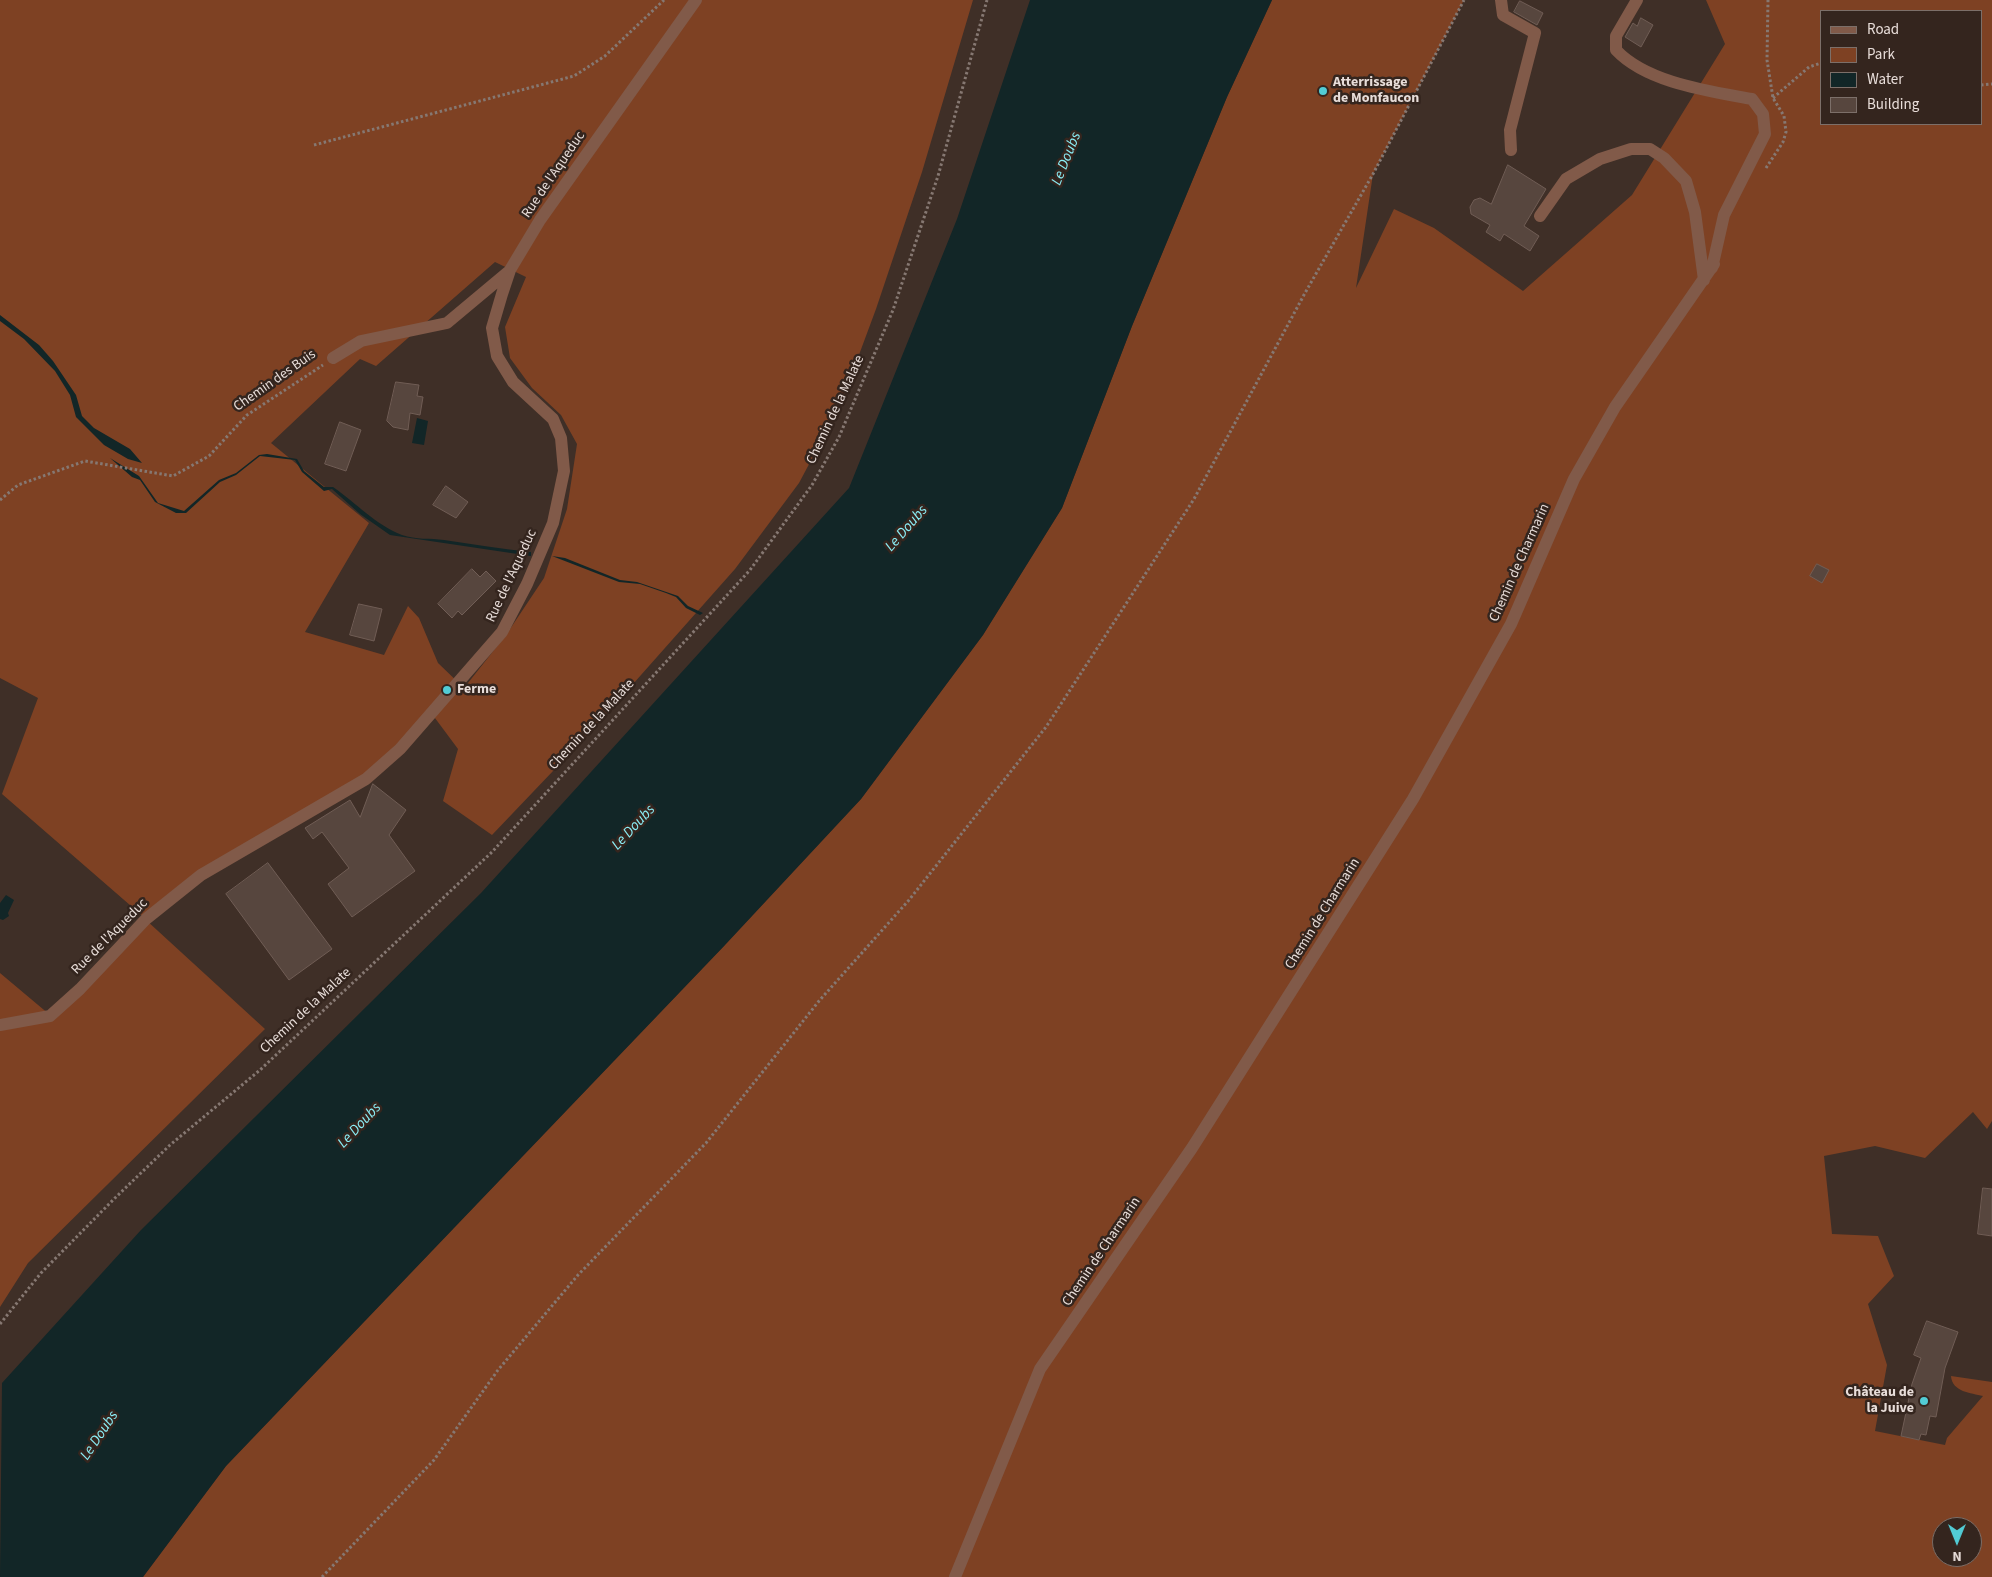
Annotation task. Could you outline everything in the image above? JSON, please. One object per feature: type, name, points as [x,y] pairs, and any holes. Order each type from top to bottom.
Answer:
[{"type":"street","name":"Rue de l'Aqueduc","points":[[0,1025],[50,1016],[80,989],[146,919],[201,875],[366,779],[400,749],[502,632],[527,584],[553,523],[564,470],[561,438],[553,419],[513,382],[497,356],[492,328],[510,270],[540,220],[681,18],[696,0]]},
{"type":"street","points":[[1501,0],[1503,15],[1535,33],[1510,130],[1511,150]]},
{"type":"street","name":"Chemin de Charmarin","points":[[955,1577],[1040,1370],[1192,1148],[1413,799],[1511,624],[1574,479],[1615,407],[1713,266],[1724,215],[1765,134],[1763,114],[1752,99],[1679,84],[1624,60],[1616,50],[1616,36],[1637,0]]},
{"type":"street","points":[[1540,216],[1566,179],[1600,159],[1631,149],[1650,149],[1664,158],[1686,181],[1695,212],[1704,280]]},
{"type":"street","name":"Chemin des Buis","points":[[333,358],[361,341],[447,323],[510,270]]},
{"type":"path","points":[[314,145],[574,76],[605,56],[664,0]]},
{"type":"path","name":"Chemin de la Malate","points":[[0,1324],[41,1273],[122,1191],[170,1145],[260,1070],[492,852],[750,570],[812,485],[839,437],[893,310],[938,176],[987,0]]},
{"type":"path","points":[[322,1577],[434,1460],[498,1370],[578,1275],[706,1143],[819,1001],[909,900],[1046,727],[1194,499],[1305,293],[1373,174],[1464,0]]},
{"type":"path","points":[[1773,98],[1808,67],[1820,63]]},
{"type":"path","name":"Chemin des Buis","points":[[0,500],[18,485],[85,461],[173,476],[209,456],[247,416],[333,358]]},
{"type":"green space","points":[[0,0],[973,0],[922,172],[876,309],[840,406],[799,483],[735,569],[594,728],[492,835],[443,801],[458,749],[432,714],[366,779],[201,875],[146,920],[265,1029],[28,1263],[0,1307],[0,973],[50,1015],[146,919],[2,794],[38,698],[0,678]],"holes":[[[495,262],[526,277],[505,327],[510,358],[532,388],[561,415],[577,444],[567,509],[544,578],[506,635],[464,688],[438,663],[419,618],[408,606],[384,655],[305,632],[369,523],[271,443],[360,359],[376,366]]]},
{"type":"green space","points":[[1272,0],[1464,0],[1373,174],[1356,288],[1394,209],[1434,228],[1523,291],[1632,195],[1725,44],[1706,0],[1992,0],[1992,1121],[1987,1129],[1973,1112],[1925,1158],[1875,1146],[1824,1156],[1832,1234],[1878,1236],[1894,1276],[1868,1304],[1887,1365],[1875,1431],[1945,1445],[1947,1438],[1983,1396],[1958,1389],[1951,1376],[1992,1382],[1992,1577],[143,1577],[226,1466],[724,946],[861,799],[983,635],[1062,508],[1132,326],[1227,97]]},
{"type":"water","name":"Le Doubs","points":[[1030,0],[1272,0],[1227,97],[1132,326],[1062,508],[983,635],[861,799],[724,946],[226,1466],[143,1577],[0,1577],[2,1383],[141,1230],[481,893],[849,488],[957,219]]},
{"type":"water","points":[[0,315],[39,345],[53,361],[76,395],[82,416],[94,428],[130,449],[142,463],[128,459],[104,445],[76,417],[70,395],[55,371],[24,339],[0,321]]},
{"type":"water","points":[[417,418],[428,421],[424,445],[412,443]]},
{"type":"water","points":[[267,454],[297,459],[304,471],[324,487],[333,487],[383,526],[402,535],[413,538],[444,540],[531,552],[531,556],[390,535],[360,514],[332,489],[324,491],[302,472],[295,460],[260,456],[236,475],[220,482],[186,513],[176,513],[155,502],[140,480],[132,477],[110,458],[139,476],[158,503],[184,511],[219,480],[236,473],[259,455]]},
{"type":"water","points":[[552,556],[565,558],[620,580],[637,582],[678,596],[688,606],[703,613],[700,615],[686,608],[676,597],[666,593],[640,584],[619,582]]},
{"type":"water","points":[[6,895],[14,900],[8,913],[9,916],[3,920],[0,919],[0,903]]},
{"type":"building","points":[[1520,1],[1543,13],[1537,25],[1514,12]]},
{"type":"building","points":[[1641,18],[1653,25],[1641,47],[1625,37],[1633,23],[1637,26]]},
{"type":"building","points":[[1508,165],[1546,189],[1524,226],[1539,236],[1530,251],[1504,234],[1500,241],[1486,232],[1490,225],[1471,214],[1470,207],[1474,200],[1480,198],[1491,204]]},
{"type":"building","points":[[396,382],[419,385],[417,396],[423,397],[420,415],[410,413],[408,430],[393,427],[387,421]]},
{"type":"building","points":[[340,422],[361,430],[346,471],[325,464]]},
{"type":"building","points":[[446,486],[468,502],[456,518],[433,505]]},
{"type":"building","points":[[1817,564],[1829,570],[1822,583],[1810,576]]},
{"type":"building","points":[[472,569],[480,577],[486,571],[496,581],[462,615],[458,611],[452,618],[438,604]]},
{"type":"building","points":[[359,604],[382,609],[374,641],[350,635]]},
{"type":"building","points":[[373,784],[406,810],[389,835],[415,871],[352,917],[328,884],[349,868],[322,832],[313,839],[305,828],[350,800],[360,817]]},
{"type":"building","points":[[268,863],[332,949],[289,980],[226,894]]},
{"type":"building","points":[[1983,1188],[1992,1189],[1992,1236],[1978,1234]]},
{"type":"building","points":[[1927,1321],[1958,1332],[1945,1368],[1936,1417],[1930,1416],[1926,1435],[1921,1434],[1919,1440],[1901,1436],[1912,1384],[1921,1358],[1914,1355]]},
{"type":"place","name":"Atterrissage de Monfaucon","points":[[1323,91]]},
{"type":"place","name":"Ferme","points":[[447,690]]},
{"type":"place","name":"Château de la Juive","points":[[1924,1401]]}]
